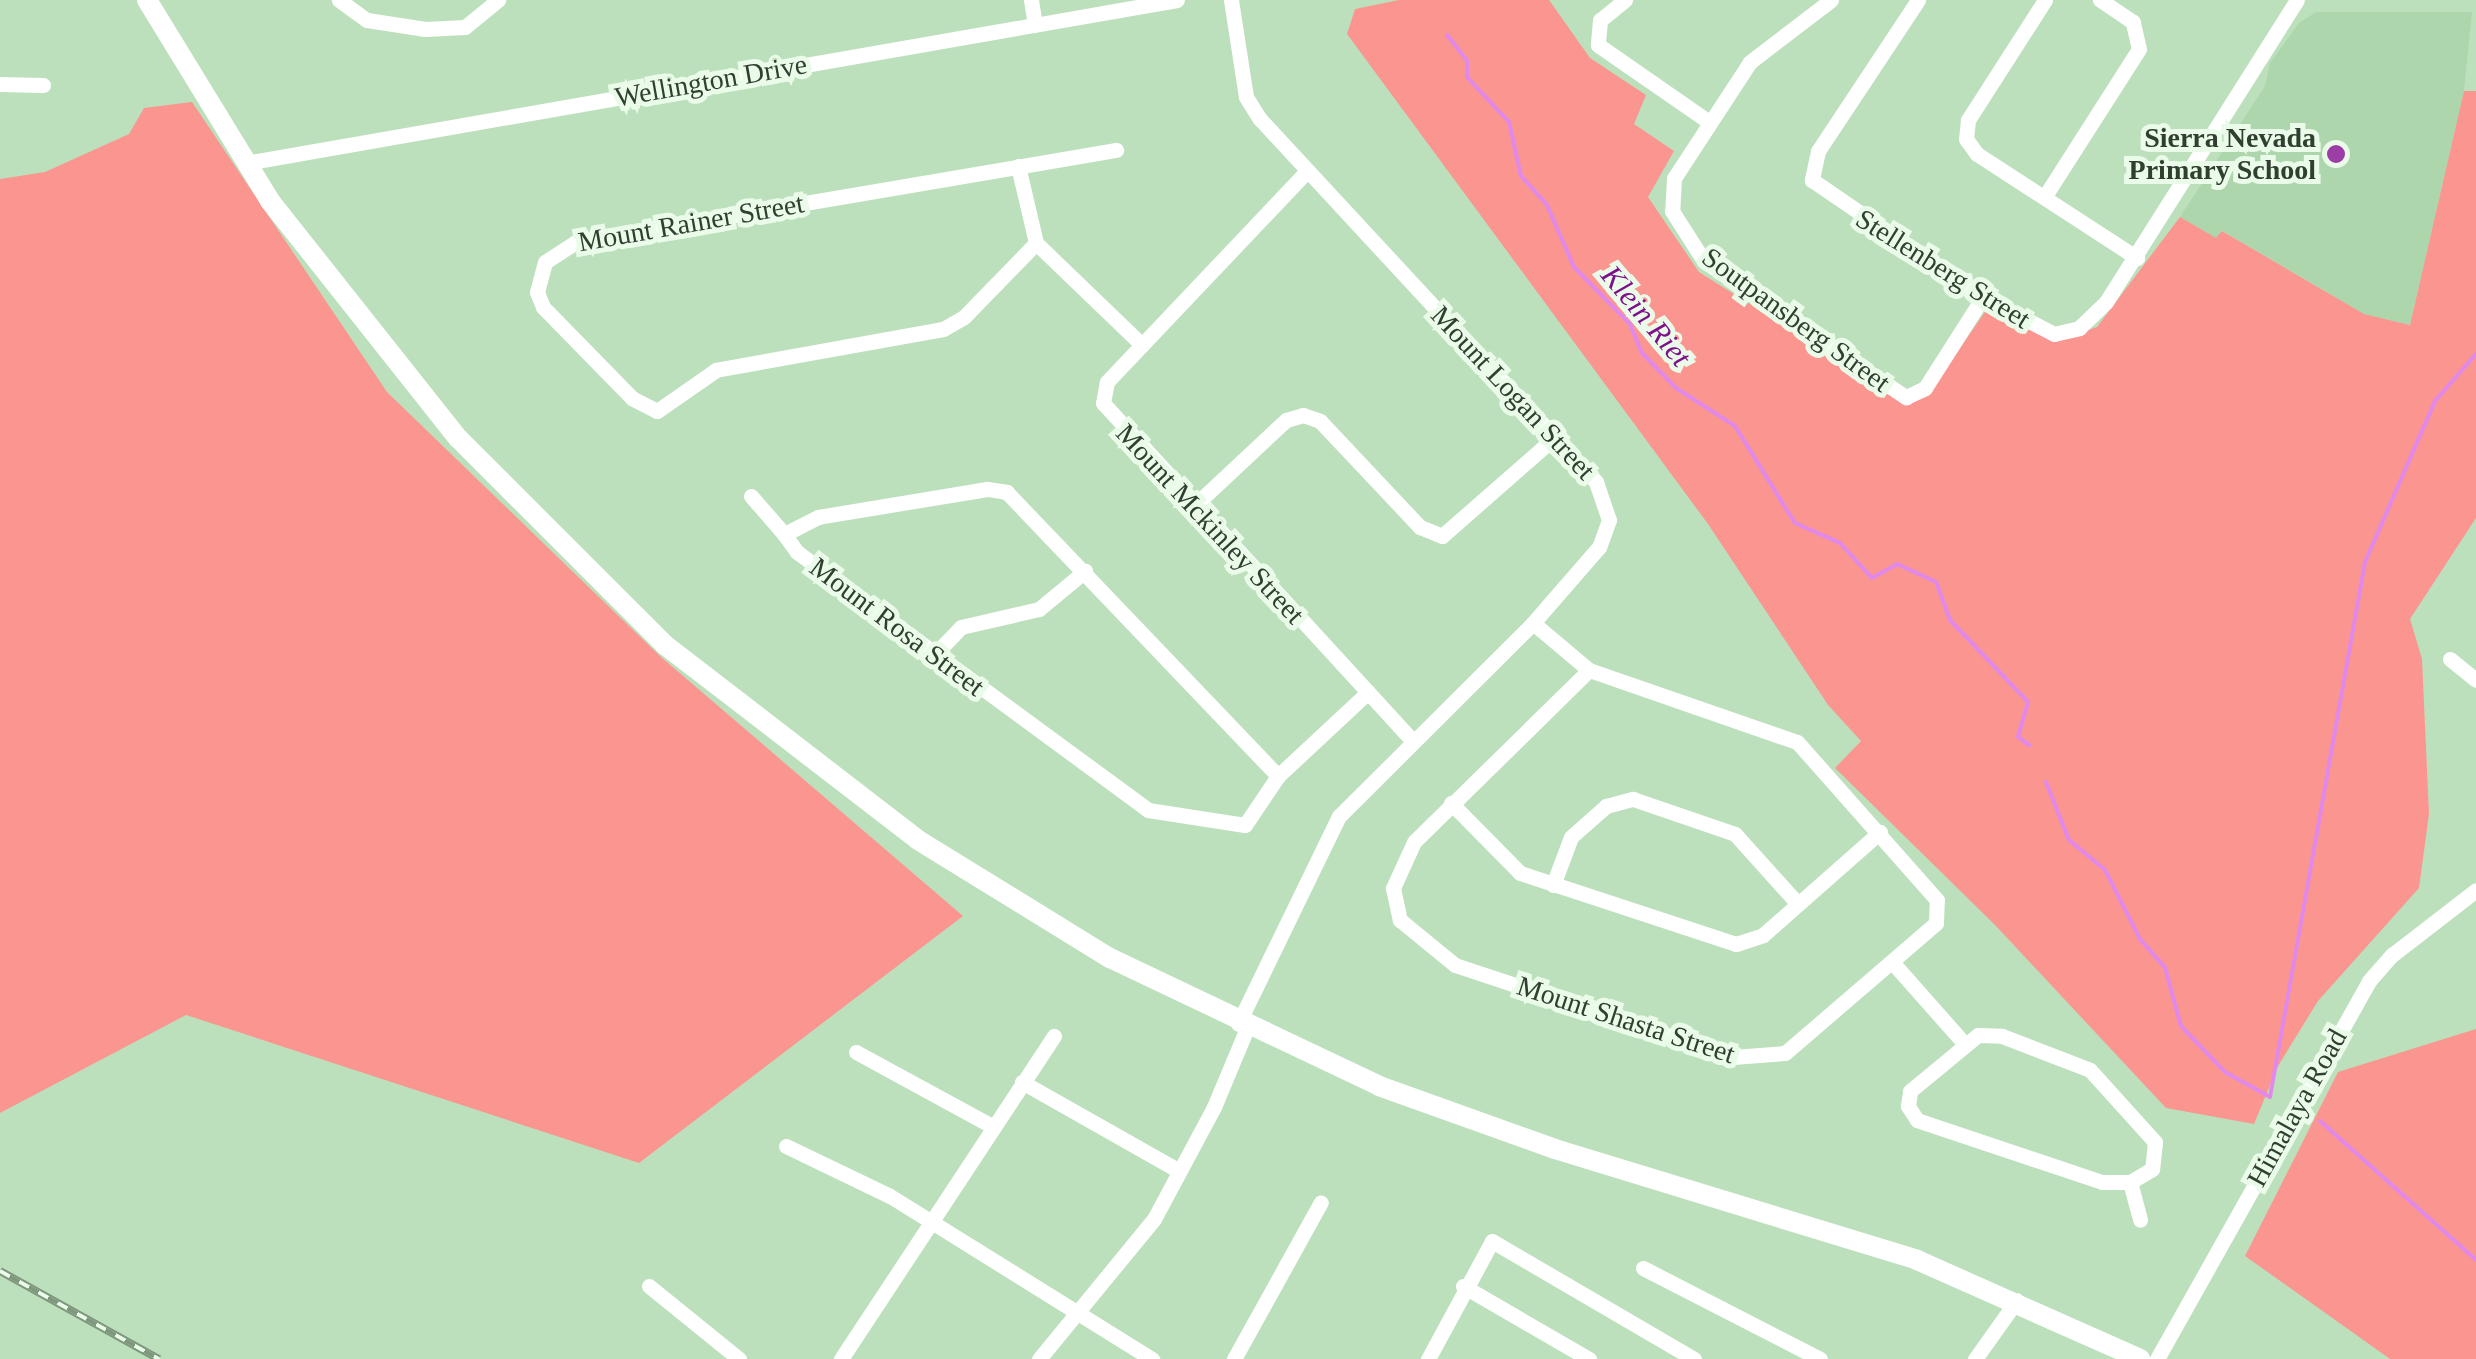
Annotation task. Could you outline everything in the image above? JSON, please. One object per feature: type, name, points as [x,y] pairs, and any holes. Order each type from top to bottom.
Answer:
[{"type":"main road","points":[[147,0],[246,163],[314,264],[432,408],[665,645],[918,840],[1054,926],[1242,1026],[1464,1118],[1917,1260],[2017,1300],[2140,1359]]},
{"type":"street","points":[[339,0],[367,20],[424,29],[465,27],[498,0]]},
{"type":"street","points":[[1031,0],[1035,25]]},
{"type":"street","name":"Wellington Drive","points":[[246,163],[1177,0]]},
{"type":"street","name":"Mount Logan Street","points":[[1039,1359],[1154,1219],[1180,1170],[1339,816],[1533,623],[1599,547],[1609,520],[1596,482],[1307,171],[1246,97],[1231,0]]},
{"type":"street","points":[[1625,0],[1600,20],[1598,45],[1709,122]]},
{"type":"street","name":"Soutpansberg Street","points":[[1831,0],[1756,55],[1709,122],[1668,194],[1696,252],[1906,397],[1922,392],[1983,298]]},
{"type":"street","points":[[2045,0],[1965,134],[1977,154],[2137,258]]},
{"type":"street","points":[[2044,196],[2138,49],[2133,22],[2100,0]]},
{"type":"street","name":"Stellenberg Street","points":[[1912,2],[1818,151],[1812,180],[1983,298],[2043,332],[2068,332],[2090,320],[2137,258],[2297,0]]},
{"type":"street","points":[[0,84],[43,85]]},
{"type":"street","name":"Mount Rainer Street","points":[[1036,243],[950,326],[716,370],[661,411],[632,398],[538,299],[545,262],[566,245],[1116,150]]},
{"type":"street","points":[[1018,166],[1036,243],[1142,346]]},
{"type":"street","name":"Mount Mckinley Street","points":[[1307,171],[1107,382],[1103,403],[1412,740]]},
{"type":"street","points":[[1194,506],[1286,420],[1303,415],[1320,421],[1420,527],[1442,536],[1556,437]]},
{"type":"street","name":"Mount Rosa Street","points":[[1278,776],[1015,498],[998,489],[804,520],[784,534],[796,552],[1148,810],[1240,827],[1254,816],[1278,776],[1368,692]]},
{"type":"street","points":[[751,496],[784,534]]},
{"type":"street","points":[[934,655],[967,624],[1039,608],[1084,571]]},
{"type":"street","name":"Mount Shasta Street","points":[[1533,623],[1589,670],[1796,742],[1880,832],[1940,909],[1936,923],[1800,1045],[1748,1059],[1455,965],[1400,920],[1392,898],[1414,842],[1589,670]]},
{"type":"street","points":[[2450,659],[2476,680]]},
{"type":"street","points":[[1553,885],[1571,837],[1606,806],[1633,800],[1735,834],[1798,904]]},
{"type":"street","points":[[1451,803],[1520,873],[1736,944],[1763,936],[1880,832]]},
{"type":"street","name":"Himalaya Road","points":[[2157,1359],[2369,982],[2392,954],[2476,890]]},
{"type":"street","points":[[1893,963],[1963,1042]]},
{"type":"street","points":[[841,1359],[928,1219],[1054,1036]]},
{"type":"street","points":[[2002,1036],[2097,1075],[2158,1146],[2152,1168],[2130,1182],[2102,1182],[1913,1116],[1910,1091],[1963,1042],[2002,1036]]},
{"type":"street","points":[[856,1052],[992,1126]]},
{"type":"street","points":[[1022,1082],[1180,1170]]},
{"type":"street","points":[[786,1146],[928,1219],[1152,1359]]},
{"type":"street","points":[[2130,1182],[2140,1220]]},
{"type":"street","points":[[1234,1359],[1321,1202]]},
{"type":"street","points":[[1428,1359],[1484,1248],[1502,1243],[1694,1359]]},
{"type":"street","points":[[1643,1268],[1820,1359]]},
{"type":"street","points":[[649,1286],[738,1359]]},
{"type":"street","points":[[1463,1286],[1589,1359]]},
{"type":"street","points":[[1976,1359],[2017,1300]]},
{"type":"shaded area","points":[[1399,0],[1549,0],[1590,58],[1646,95],[1634,124],[1674,151],[1648,197],[1699,272],[1904,401],[1926,397],[1987,309],[2055,341],[2097,327],[2180,217],[2216,238],[2222,231],[2364,314],[2410,325],[2464,91],[2476,91],[2476,518],[2410,619],[2422,659],[2429,814],[2419,888],[2318,1001],[2278,1066],[2254,1124],[2166,1108],[1995,925],[1835,768],[1861,741],[1828,705],[1708,524],[1347,34],[1355,9]]},
{"type":"shaded area","name":"Sierra Nevada Primary School","points":[[2316,12],[2472,12],[2464,91],[2410,325],[2364,314],[2223,231],[2217,239],[2180,217],[2265,86],[2270,63],[2299,23]]},
{"type":"shaded area","points":[[192,102],[387,392],[661,657],[963,916],[639,1163],[186,1015],[0,1113],[0,179],[45,172],[129,134],[144,108]]},
{"type":"shaded area","points":[[2476,1029],[2476,1359],[2390,1359],[2245,1256],[2338,1072]]},
{"type":"waterway","name":"Klein Riet","points":[[1447,35],[1467,61],[1467,77],[1509,122],[1521,176],[1547,205],[1574,267],[1630,324],[1642,353],[1676,388],[1735,426],[1795,523],[1840,543],[1872,578],[1897,564],[1936,582],[1950,620],[2028,702],[2018,737],[2029,745]]},
{"type":"waterway","points":[[2046,782],[2069,840],[2105,870],[2140,939],[2165,968],[2181,1026],[2225,1072],[2270,1097],[2365,562],[2435,401],[2476,354]]},
{"type":"waterway","name":"Klein Riet","points":[[2320,1121],[2476,1260]]},
{"type":"railway","points":[[0,1271],[159,1359]]},
{"type":"place","name":"Sierra Nevada Primary School","points":[[2336,154]]}]
